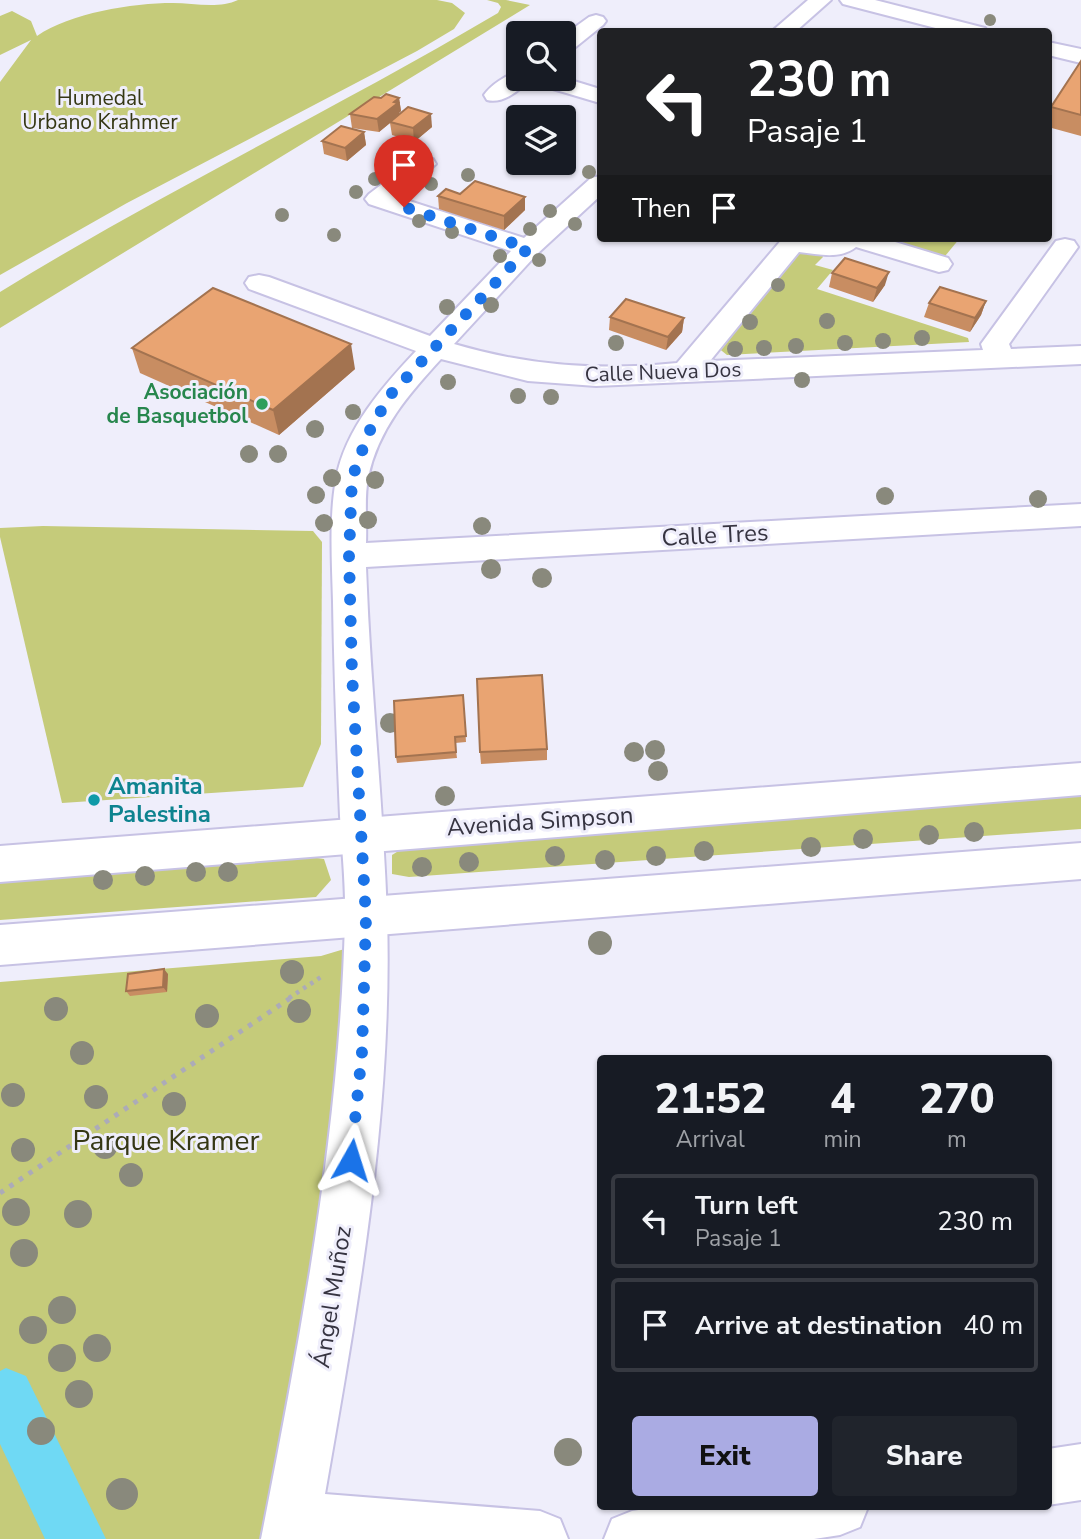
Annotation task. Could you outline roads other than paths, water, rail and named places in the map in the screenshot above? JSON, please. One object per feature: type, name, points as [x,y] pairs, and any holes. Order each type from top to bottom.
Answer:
[{"type":"street","points":[[786,28],[821,0]]},
{"type":"street","points":[[850,0],[962,28]]},
{"type":"street","points":[[576,37],[596,21]]},
{"type":"street","points":[[1052,49],[1081,56]]},
{"type":"street","points":[[576,74],[597,81]]},
{"type":"street","points":[[495,96],[506,88]]},
{"type":"street","points":[[576,89],[597,95]]},
{"type":"street","points":[[424,164],[378,199],[528,248]]},
{"type":"street","name":"Ángel Muñoz","points":[[291,1529],[326,1341],[348,1187],[362,1052],[366,918],[349,556],[352,478],[369,432],[390,395],[528,248],[597,186]]},
{"type":"street","points":[[686,371],[792,244],[838,248],[846,242]]},
{"type":"street","points":[[865,242],[939,264]]},
{"type":"street","points":[[1001,359],[995,344],[1065,247]]},
{"type":"street","name":"Calle Nueva Dos","points":[[259,284],[435,348],[508,368],[545,373],[641,376],[686,371],[1081,355]]},
{"type":"street","name":"Calle Tres","points":[[349,556],[1081,515]]},
{"type":"street","name":"Avenida Simpson","points":[[0,864],[1081,779]]},
{"type":"street","points":[[0,945],[1081,861]]},
{"type":"street","points":[[632,1539],[774,1528],[831,1510]]},
{"type":"street","points":[[291,1529],[540,1539]]},
{"type":"waterway","points":[[6,1396],[76,1539]]},
{"type":"place","name":"Asociación de Basquetbol","points":[[262,404]]},
{"type":"place","name":"Amanita Palestina","points":[[94,800]]},
{"type":"park label","name":"Humedal Urbano Krahmer","points":[[100,110]]},
{"type":"park label","name":"Parque Kramer","points":[[166,1141]]}]
